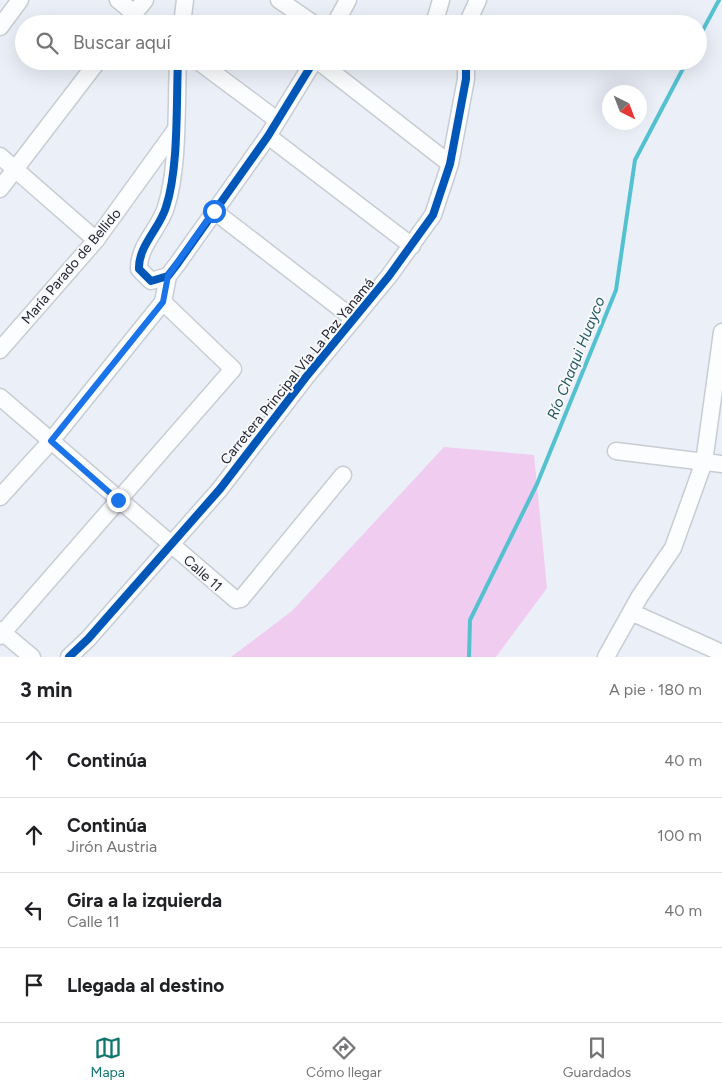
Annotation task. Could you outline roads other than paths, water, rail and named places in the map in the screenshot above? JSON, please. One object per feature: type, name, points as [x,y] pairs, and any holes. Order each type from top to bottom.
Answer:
[{"type":"street","points":[[0,27],[20,0]]},
{"type":"street","points":[[118,0],[128,15]]},
{"type":"street","points":[[132,15],[145,0]]},
{"type":"street","points":[[183,15],[185,0]]},
{"type":"street","points":[[279,0],[301,15]]},
{"type":"street","points":[[340,15],[348,0]]},
{"type":"street","points":[[437,15],[441,0]]},
{"type":"street","points":[[471,15],[478,0]]},
{"type":"street","points":[[0,189],[91,70]]},
{"type":"street","points":[[168,276],[151,282],[139,269],[139,260],[166,206],[174,158],[177,70]]},
{"type":"street","points":[[210,70],[277,120]]},
{"type":"street","points":[[0,497],[51,441],[163,302],[168,276],[268,136],[308,70]]},
{"type":"street","points":[[330,70],[450,164]]},
{"type":"street","name":"Carretera Principal Vía La Paz Yanamá","points":[[70,657],[206,506],[412,246],[433,215],[450,164],[466,79],[466,70]]},
{"type":"street","name":"María Parado de Bellido","points":[[0,350],[96,240],[174,132]]},
{"type":"street","points":[[268,136],[412,246]]},
{"type":"street","points":[[0,156],[96,240]]},
{"type":"street","points":[[214,211],[354,319]]},
{"type":"street","points":[[32,657],[1,633],[233,370],[163,302]]},
{"type":"street","points":[[609,655],[631,612],[673,548],[704,462],[722,332]]},
{"type":"street","name":"Calle 11","points":[[0,397],[231,598],[236,600],[241,599],[343,475]]},
{"type":"street","points":[[616,451],[722,464]]},
{"type":"street","points":[[631,612],[722,652]]},
{"type":"waterway","name":"Río Chaqui Huayco","points":[[707,22],[719,0]]},
{"type":"waterway","name":"Río Chaqui Huayco","points":[[469,657],[470,620],[537,484],[616,290],[635,160],[682,70]]}]
